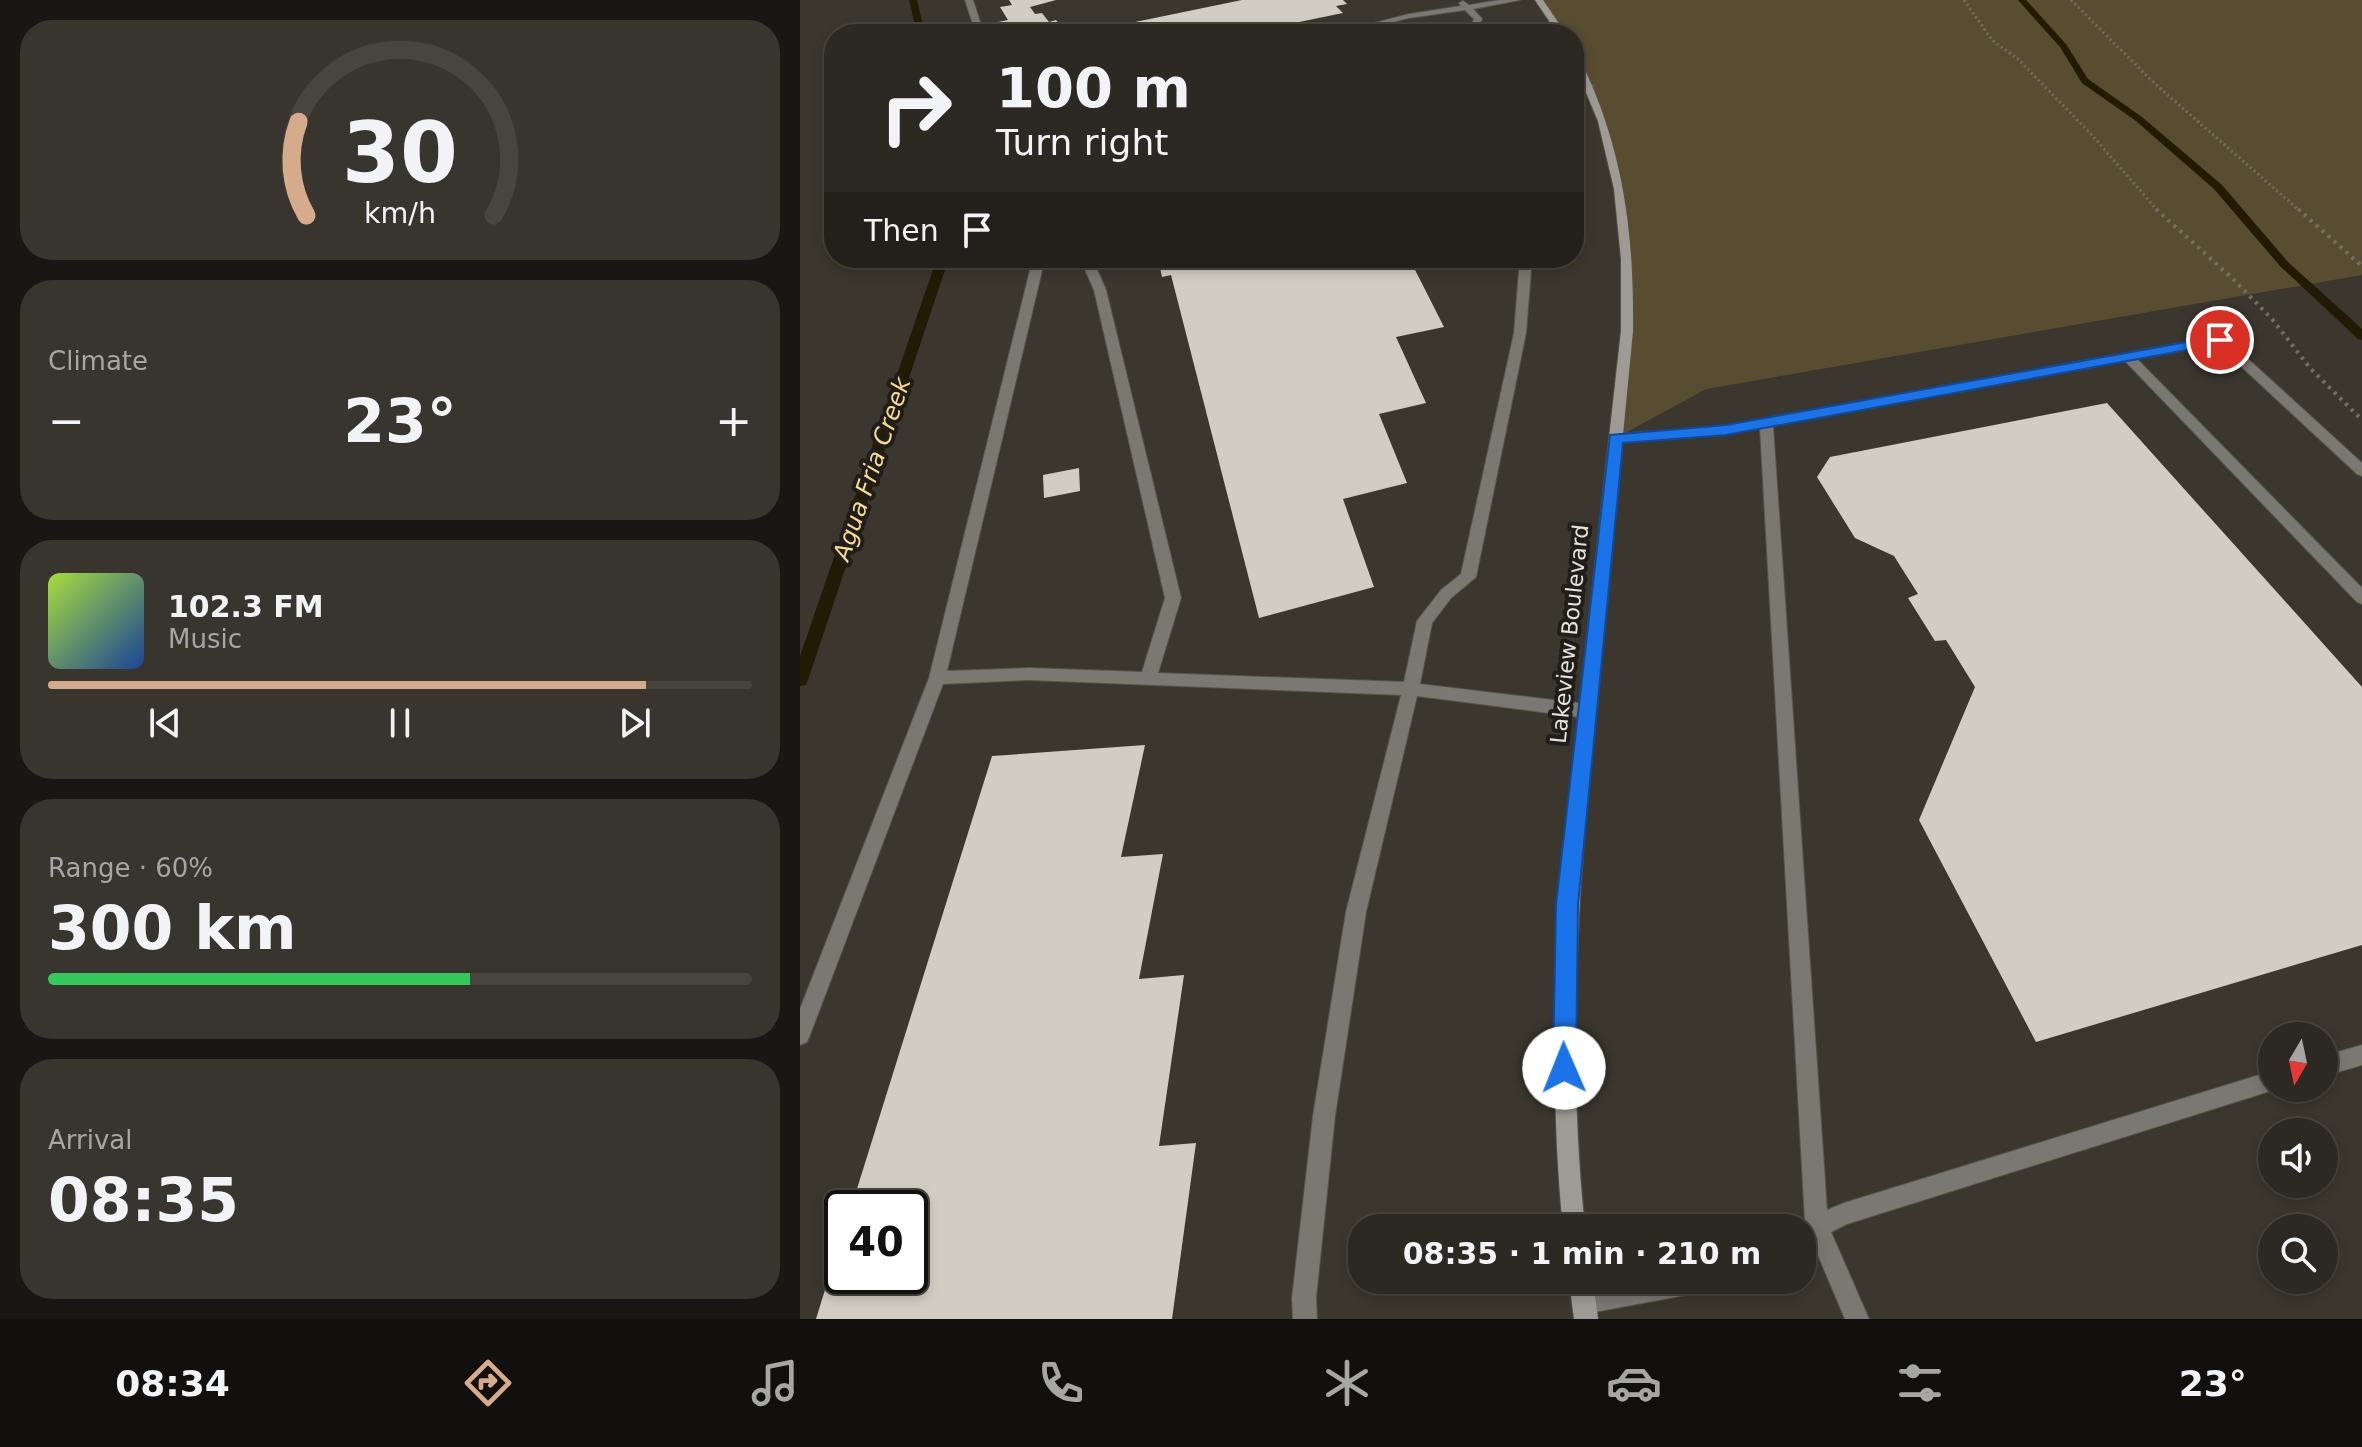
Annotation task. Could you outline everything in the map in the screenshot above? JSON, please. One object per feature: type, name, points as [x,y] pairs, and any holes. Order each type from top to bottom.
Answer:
[{"type":"street","points":[[1539,0],[1555,24]]},
{"type":"street","name":"Lakeview Boulevard","points":[[1572,1214],[1563,1039],[1567,905],[1627,331],[1627,237],[1614,158],[1584,91]]},
{"type":"lane","points":[[969,0],[977,24]]},
{"type":"lane","points":[[1378,24],[1464,4],[1516,0]]},
{"type":"lane","points":[[1464,4],[1478,19],[1476,24]]},
{"type":"lane","points":[[800,1035],[937,678],[1037,268]]},
{"type":"lane","points":[[1090,268],[1100,290],[1173,598],[1148,680]]},
{"type":"lane","points":[[1305,1319],[1304,1298],[1324,1116],[1356,912],[1425,621],[1446,594],[1468,577],[1520,333],[1525,268]]},
{"type":"lane","points":[[1616,438],[1726,430],[2220,340],[2362,471]]},
{"type":"lane","points":[[2128,357],[2362,598]]},
{"type":"lane","points":[[1766,423],[1808,1214]]},
{"type":"lane","points":[[937,678],[1029,674],[1411,689],[1587,711]]},
{"type":"lane","points":[[2338,1062],[2362,1055]]},
{"type":"lane","points":[[1816,1227],[1844,1214],[2258,1086]]},
{"type":"lane","points":[[1816,1243],[1857,1319]]},
{"type":"lane","points":[[1584,1300],[1619,1294]]},
{"type":"path","points":[[1964,0],[1992,40],[2018,59],[2090,133],[2165,220],[2233,279],[2272,319],[2310,368],[2362,420]]},
{"type":"path","points":[[2071,0],[2154,83],[2362,266]]},
{"type":"shaded area","points":[[1539,0],[2362,0],[2362,275],[1706,389],[1616,438],[1627,331],[1614,158],[1584,81],[1584,24],[1555,24]]},
{"type":"building","points":[[1009,0],[1056,0],[1030,7],[1035,14],[1042,13],[1049,22],[1056,20],[1059,24],[994,24],[1008,20],[1000,7],[1012,5]]},
{"type":"building","points":[[1242,0],[1343,0],[1347,4],[1336,6],[1343,13],[1289,24],[1125,24]]},
{"type":"building","points":[[1160,268],[1414,268],[1444,327],[1396,337],[1426,403],[1379,414],[1407,483],[1343,499],[1374,587],[1259,618],[1171,275],[1162,277]]},
{"type":"building","points":[[2107,403],[2362,687],[2362,945],[2036,1042],[1919,820],[1975,687],[1946,640],[1935,641],[1908,598],[1918,594],[1894,556],[1855,538],[1817,477],[1830,457]]},
{"type":"building","points":[[1079,468],[1080,491],[1044,498],[1043,475]]},
{"type":"building","points":[[1145,745],[1121,857],[1163,854],[1139,979],[1184,975],[1159,1146],[1196,1143],[1172,1319],[816,1319],[824,1293],[928,1294],[928,1190],[857,1190],[992,756]]},
{"type":"waterway","name":"Agua Fria Creek","points":[[913,0],[919,24]]},
{"type":"waterway","points":[[2022,0],[2063,46],[2085,81],[2139,119],[2218,187],[2284,264],[2362,336]]},
{"type":"waterway","name":"Agua Fria Creek","points":[[800,680],[940,268]]},
{"type":"route","points":[[1564,1068],[1567,905],[1616,438],[1726,430],[2220,340]]}]
